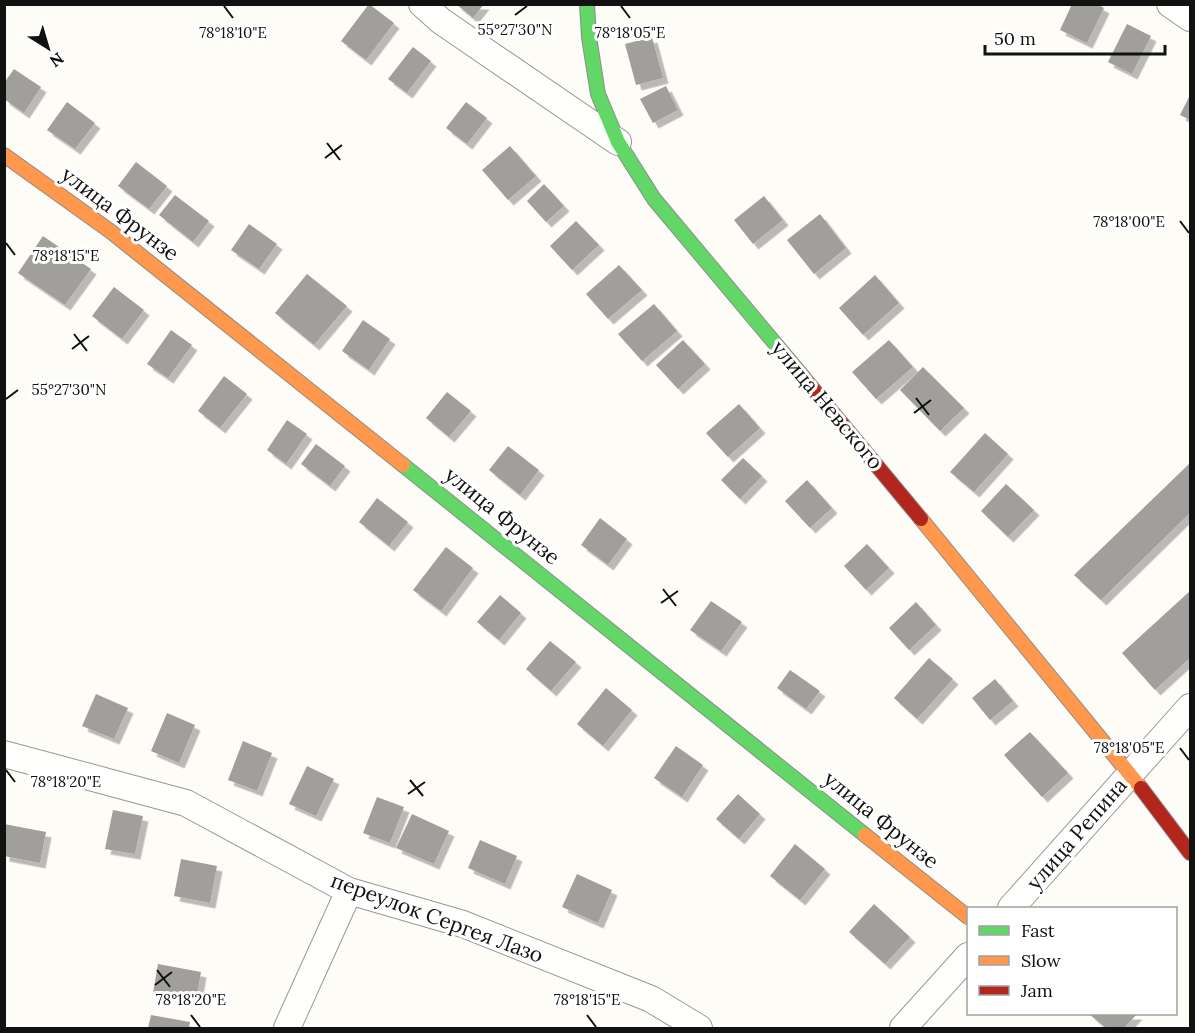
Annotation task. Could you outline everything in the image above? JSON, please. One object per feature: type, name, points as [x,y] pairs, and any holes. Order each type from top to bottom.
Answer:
[{"type":"street","name":"улица Невского","points":[[422,4],[441,21],[618,142],[654,199],[1130,774],[1191,853]]},
{"type":"street","points":[[587,4],[589,37],[598,94],[618,142]]},
{"type":"street","points":[[1170,4],[1191,18]]},
{"type":"street","name":"улица Фрунзе","points":[[4,155],[120,238],[967,915]]},
{"type":"street","name":"улица Репина","points":[[1013,907],[1191,707]]},
{"type":"street","name":"переулок Сергея Лазо","points":[[4,754],[186,803],[349,891],[463,924],[651,999],[699,1029]]},
{"type":"street","points":[[288,1029],[349,891]]},
{"type":"street","points":[[903,1029],[967,958]]},
{"type":"building","points":[[369,4],[394,23],[366,60],[341,41]]},
{"type":"building","points":[[456,4],[484,4],[473,18]]},
{"type":"building","points":[[1072,4],[1097,4],[1104,8],[1087,43],[1060,30]]},
{"type":"building","points":[[1127,24],[1151,36],[1132,74],[1108,62]]},
{"type":"building","points":[[652,37],[663,78],[636,85],[625,44]]},
{"type":"building","points":[[413,47],[431,61],[407,93],[388,79]]},
{"type":"building","points":[[14,69],[41,87],[24,113],[4,99],[4,83]]},
{"type":"building","points":[[666,86],[678,110],[653,123],[640,99]]},
{"type":"building","points":[[1190,95],[1190,120],[1180,115]]},
{"type":"building","points":[[67,102],[95,123],[75,149],[47,130]]},
{"type":"building","points":[[466,102],[487,118],[467,144],[446,128]]},
{"type":"building","points":[[510,146],[536,176],[508,200],[482,170]]},
{"type":"building","points":[[136,162],[167,186],[149,209],[118,186]]},
{"type":"building","points":[[544,184],[564,206],[546,222],[527,201]]},
{"type":"building","points":[[175,195],[209,221],[193,242],[159,215]]},
{"type":"building","points":[[764,196],[783,220],[753,244],[734,220]]},
{"type":"building","points":[[820,214],[846,248],[814,274],[787,240]]},
{"type":"building","points":[[576,221],[599,245],[572,270],[550,246]]},
{"type":"building","points":[[249,224],[277,244],[259,269],[231,250]]},
{"type":"building","points":[[43,236],[91,269],[65,305],[18,273]]},
{"type":"building","points":[[619,265],[642,290],[608,319],[586,294]]},
{"type":"building","points":[[307,274],[347,306],[314,345],[275,313]]},
{"type":"building","points":[[875,275],[899,303],[863,335],[839,308]]},
{"type":"building","points":[[114,287],[144,310],[122,339],[92,316]]},
{"type":"building","points":[[654,304],[677,331],[642,361],[618,334]]},
{"type":"building","points":[[363,320],[390,339],[369,370],[342,351]]},
{"type":"building","points":[[171,330],[192,345],[168,378],[147,364]]},
{"type":"building","points":[[683,340],[705,364],[678,389],[656,365]]},
{"type":"building","points":[[889,340],[913,367],[876,399],[852,372]]},
{"type":"building","points":[[923,367],[964,408],[940,431],[900,390]]},
{"type":"building","points":[[224,376],[247,394],[220,428],[198,411]]},
{"type":"building","points":[[447,392],[471,411],[449,437],[426,418]]},
{"type":"building","points":[[739,404],[760,428],[728,457],[706,433]]},
{"type":"building","points":[[287,420],[307,434],[286,464],[267,450]]},
{"type":"building","points":[[985,433],[1008,454],[974,492],[950,472]]},
{"type":"building","points":[[316,444],[345,466],[330,486],[301,464]]},
{"type":"building","points":[[508,446],[539,470],[520,495],[489,470]]},
{"type":"building","points":[[743,458],[762,476],[740,499],[721,480]]},
{"type":"building","points":[[1190,463],[1190,513],[1101,600],[1074,575]]},
{"type":"building","points":[[807,480],[832,508],[810,528],[785,501]]},
{"type":"building","points":[[1006,484],[1034,510],[1008,537],[981,511]]},
{"type":"building","points":[[377,498],[408,522],[389,546],[359,522]]},
{"type":"building","points":[[600,518],[627,539],[608,565],[581,545]]},
{"type":"building","points":[[867,544],[889,568],[866,590],[844,566]]},
{"type":"building","points":[[446,547],[473,568],[441,611],[413,590]]},
{"type":"building","points":[[1190,591],[1190,658],[1155,690],[1122,653]]},
{"type":"building","points":[[500,595],[521,613],[499,640],[477,622]]},
{"type":"building","points":[[711,601],[742,622],[721,651],[690,630]]},
{"type":"building","points":[[916,602],[936,625],[909,650],[889,628]]},
{"type":"building","points":[[550,641],[576,662],[551,691],[526,669]]},
{"type":"building","points":[[929,658],[953,679],[917,719],[894,698]]},
{"type":"building","points":[[790,670],[820,691],[806,709],[777,688]]},
{"type":"building","points":[[995,679],[1013,701],[990,720],[972,698]]},
{"type":"building","points":[[606,688],[632,710],[603,746],[577,724]]},
{"type":"building","points":[[96,694],[128,708],[114,739],[82,726]]},
{"type":"building","points":[[167,713],[195,725],[179,763],[151,751]]},
{"type":"building","points":[[1030,732],[1068,773],[1042,797],[1004,755]]},
{"type":"building","points":[[243,741],[272,753],[257,791],[228,780]]},
{"type":"building","points":[[676,746],[703,765],[682,797],[654,778]]},
{"type":"building","points":[[307,766],[334,779],[316,816],[289,804]]},
{"type":"building","points":[[738,794],[760,814],[739,839],[716,819]]},
{"type":"building","points":[[377,797],[404,807],[390,843],[363,833]]},
{"type":"building","points":[[113,810],[143,816],[135,854],[105,849]]},
{"type":"building","points":[[412,814],[449,831],[434,864],[396,848]]},
{"type":"building","points":[[4,824],[46,832],[40,863],[4,856]]},
{"type":"building","points":[[480,840],[517,856],[505,884],[468,868]]},
{"type":"building","points":[[795,844],[825,869],[800,900],[770,876]]},
{"type":"building","points":[[181,859],[217,866],[210,903],[174,896]]},
{"type":"building","points":[[577,874],[612,890],[598,923],[562,907]]},
{"type":"building","points":[[874,904],[910,937],[885,964],[849,932]]},
{"type":"building","points":[[158,964],[201,972],[196,1001],[153,993]]},
{"type":"building","points":[[151,1015],[190,1022],[189,1028],[148,1028]]},
{"type":"building","points":[[1090,1015],[1136,1015],[1124,1028],[1106,1028]]},
{"type":"traffic: fast","points":[[587,4],[589,37],[598,94],[618,142],[654,199],[804,378]]},
{"type":"traffic: fast","points":[[403,465],[865,835]]},
{"type":"traffic: slow","points":[[4,155],[110,231],[403,465]]},
{"type":"traffic: slow","points":[[921,519],[1141,788]]},
{"type":"traffic: slow","points":[[865,835],[967,916]]},
{"type":"traffic: jam","points":[[804,378],[921,519]]},
{"type":"traffic: jam","points":[[1141,788],[1190,853]]}]
